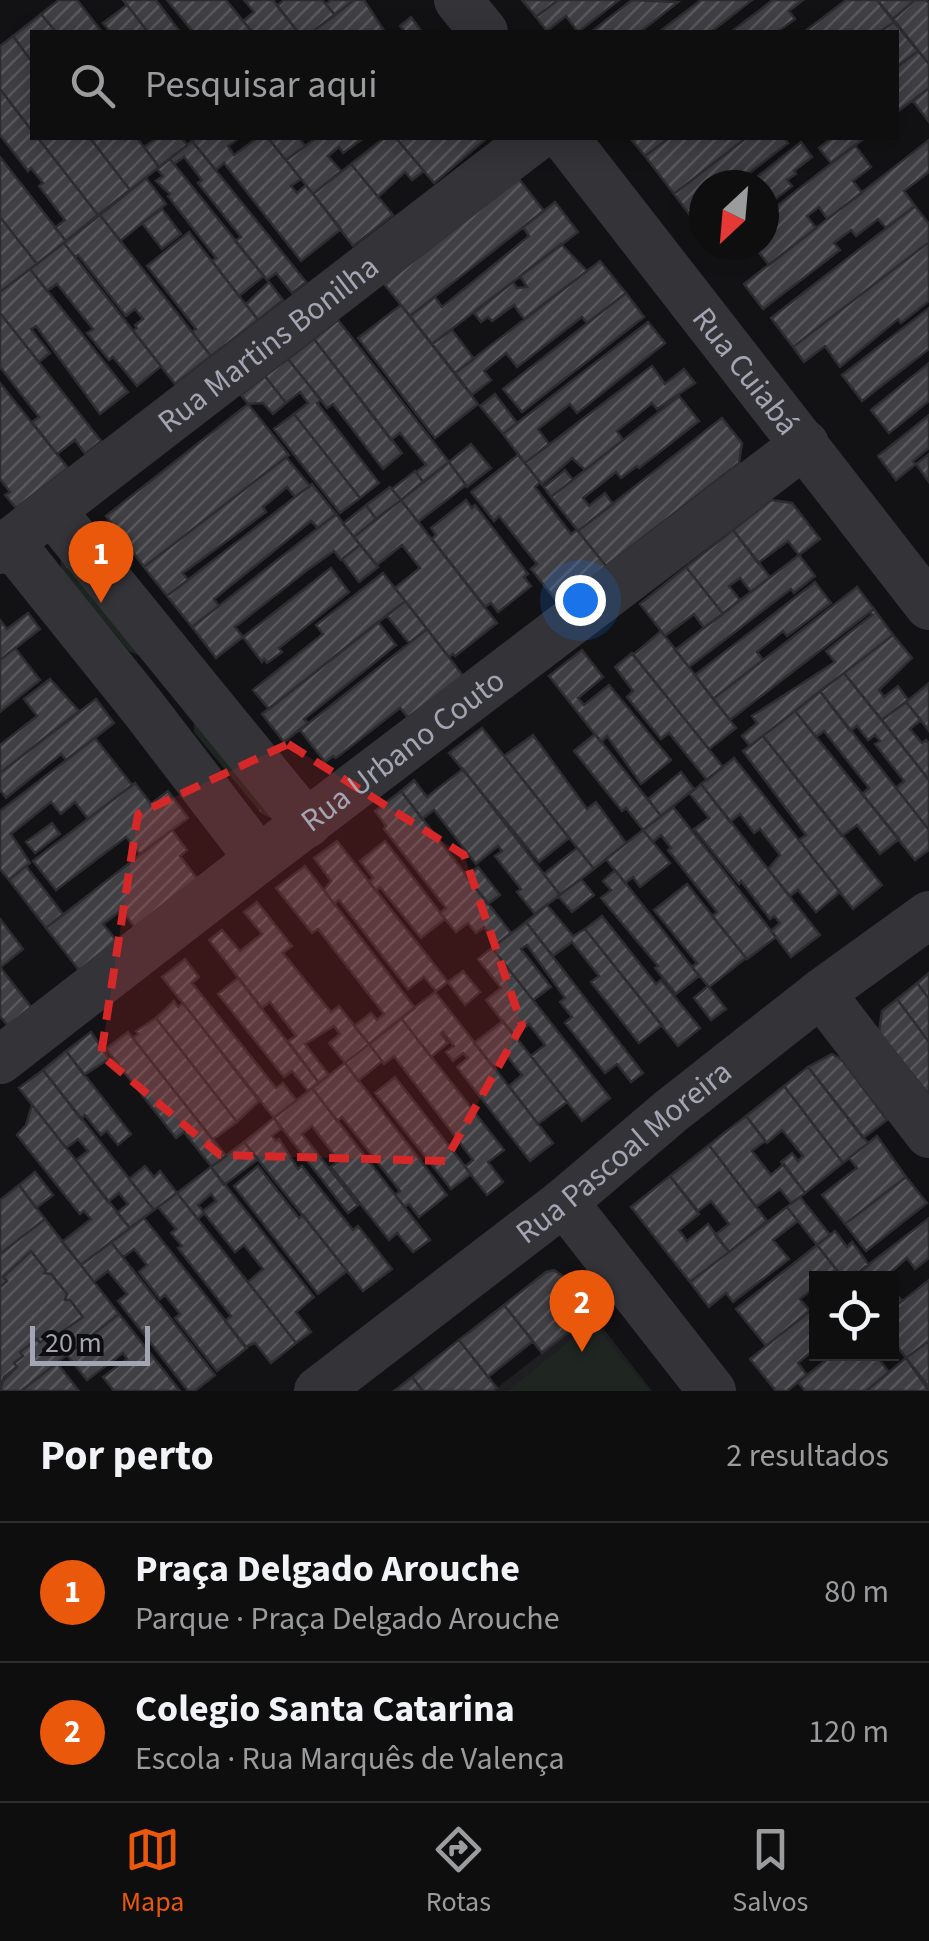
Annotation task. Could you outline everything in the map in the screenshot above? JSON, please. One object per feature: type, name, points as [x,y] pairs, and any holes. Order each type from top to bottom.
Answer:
[{"type":"street","points":[[458,0],[482,30]]},
{"type":"street","name":"Rua Martins Bonilha","points":[[5,546],[532,140]]},
{"type":"street","name":"Rua Cuiabá","points":[[567,140],[929,606]]},
{"type":"street","name":"Rua Urbano Couto","points":[[0,1060],[805,444]]},
{"type":"street","points":[[52,511],[306,824]]},
{"type":"street","points":[[5,546],[144,708],[258,859]]},
{"type":"street","points":[[144,708],[184,674]]},
{"type":"street","name":"Rua Pascoal Moreira","points":[[318,1391],[564,1202],[820,993],[929,915]]},
{"type":"street","points":[[820,993],[929,1134]]},
{"type":"street","points":[[564,1202],[712,1391]]},
{"type":"highlighted area","points":[[288,744],[464,855],[522,1025],[445,1161],[220,1155],[101,1055],[138,814]]},
{"type":"shaded area","points":[[592,1314],[652,1391],[493,1391]]},
{"type":"green space","points":[[61,557],[142,653],[129,651],[61,569]]},
{"type":"green space","points":[[194,720],[275,816],[262,814],[194,732]]},
{"type":"green space","points":[[593,1322],[649,1391],[508,1391]]},
{"type":"building","points":[[59,0],[77,0],[100,30],[54,30],[41,14]]},
{"type":"building","points":[[123,0],[156,0],[178,30],[146,30]]},
{"type":"building","points":[[167,0],[226,0],[250,30],[191,30]]},
{"type":"building","points":[[244,0],[273,0],[296,30],[250,30],[243,21],[254,12]]},
{"type":"building","points":[[284,0],[322,0],[335,15],[315,30],[296,30],[277,6]]},
{"type":"building","points":[[331,0],[354,0],[335,15],[326,4]]},
{"type":"building","points":[[354,0],[364,0],[384,30],[315,30]]},
{"type":"building","points":[[522,0],[558,0],[536,17]]},
{"type":"building","points":[[558,0],[619,0],[581,30],[566,16],[546,30],[536,17]]},
{"type":"building","points":[[632,0],[678,2],[643,30],[594,30]]},
{"type":"building","points":[[701,0],[752,0],[714,30],[662,30]]},
{"type":"building","points":[[773,0],[803,0],[789,11],[795,19],[780,30],[734,30]]},
{"type":"building","points":[[846,0],[877,0],[894,22],[883,30],[807,30]]},
{"type":"building","points":[[877,0],[915,0],[893,19]]},
{"type":"building","points":[[915,0],[929,3],[929,64],[893,19]]},
{"type":"building","points":[[127,5],[146,30],[108,30],[103,23]]},
{"type":"building","points":[[41,14],[54,30],[30,30],[30,59],[13,36]]},
{"type":"building","points":[[411,17],[421,30],[403,30],[400,26]]},
{"type":"building","points":[[894,22],[918,51],[899,65],[899,30],[883,30]]},
{"type":"building","points":[[13,36],[30,59],[30,128],[0,89],[0,46]]},
{"type":"building","points":[[918,51],[929,64],[929,88],[899,111],[899,66]]},
{"type":"building","points":[[929,88],[929,122],[913,101]]},
{"type":"building","points":[[0,89],[30,128],[30,140],[40,140],[98,215],[66,241],[55,228],[65,220],[39,186],[43,183],[31,168],[28,171],[0,135]]},
{"type":"building","points":[[40,140],[92,140],[130,190],[98,215]]},
{"type":"building","points":[[92,140],[139,140],[159,167],[130,190]]},
{"type":"building","points":[[154,140],[183,140],[187,145],[159,167],[144,147]]},
{"type":"building","points":[[236,140],[228,146],[234,155],[254,140],[270,140],[301,179],[291,186],[297,193],[306,185],[341,229],[301,261],[224,163],[216,170],[192,141]]},
{"type":"building","points":[[270,140],[300,140],[305,146],[286,160]]},
{"type":"building","points":[[313,140],[361,140],[343,153],[339,147],[328,156],[341,171],[313,194],[286,160]]},
{"type":"building","points":[[381,140],[398,140],[424,171],[412,180],[405,172],[378,197],[351,164]]},
{"type":"building","points":[[398,140],[485,140],[434,183]]},
{"type":"building","points":[[632,140],[666,140],[645,156]]},
{"type":"building","points":[[666,140],[743,140],[705,170],[689,170],[689,182],[674,194],[645,156]]},
{"type":"building","points":[[743,140],[788,143],[753,170],[705,170]]},
{"type":"building","points":[[829,140],[862,140],[831,163],[819,148]]},
{"type":"building","points":[[929,140],[929,172],[904,191],[915,206],[886,228],[878,219],[856,236],[851,230],[834,243],[840,250],[763,309],[744,284]]},
{"type":"building","points":[[192,141],[306,282],[292,293],[276,273],[267,280],[235,241],[241,237],[198,183],[202,180],[184,157],[174,164],[170,159]]},
{"type":"building","points":[[801,142],[812,157],[794,171],[796,174],[787,180],[792,186],[779,196],[779,170],[766,170]]},
{"type":"building","points":[[855,145],[871,167],[853,181],[862,193],[827,219],[819,207],[807,216],[816,228],[779,257],[779,204]]},
{"type":"building","points":[[0,157],[66,241],[37,264],[0,217]]},
{"type":"building","points":[[170,159],[264,276],[239,296],[170,194],[156,181],[163,176],[157,169]]},
{"type":"building","points":[[351,164],[393,215],[353,246],[313,194]]},
{"type":"building","points":[[146,178],[166,204],[120,241],[100,215]]},
{"type":"building","points":[[519,179],[544,211],[410,316],[384,284]]},
{"type":"building","points":[[689,182],[689,214],[674,194]]},
{"type":"building","points":[[555,202],[578,232],[432,344],[410,316],[435,297],[442,307],[529,236],[523,227]]},
{"type":"building","points":[[915,206],[929,224],[929,242],[793,347],[771,318]]},
{"type":"building","points":[[162,209],[181,234],[162,249],[142,223]]},
{"type":"building","points":[[100,215],[211,356],[175,384],[133,331],[143,319],[135,309],[126,316],[64,243]]},
{"type":"building","points":[[0,217],[37,264],[0,292]]},
{"type":"building","points":[[189,232],[258,320],[211,356],[192,332],[196,329],[147,266]]},
{"type":"building","points":[[929,242],[929,301],[901,323],[898,319],[840,367],[825,346],[804,362],[793,347]]},
{"type":"building","points":[[64,243],[161,366],[137,386],[87,333],[93,329],[57,284],[47,291],[30,269]]},
{"type":"building","points":[[561,244],[587,271],[524,319],[514,305],[492,321],[488,317],[481,322],[474,313],[513,282],[517,288],[527,287],[520,276]]},
{"type":"building","points":[[600,261],[626,293],[587,323],[582,317],[517,367],[506,353],[484,371],[491,380],[472,395],[455,373]]},
{"type":"building","points":[[30,269],[128,392],[100,414],[36,326],[31,329],[50,353],[39,362],[0,313],[0,292]]},
{"type":"building","points":[[269,282],[283,300],[258,320],[246,304]]},
{"type":"building","points":[[626,293],[644,317],[522,412],[503,389]]},
{"type":"building","points":[[401,305],[478,404],[435,438],[358,338]]},
{"type":"building","points":[[929,308],[929,349],[862,401],[842,375]]},
{"type":"building","points":[[0,313],[101,441],[85,454],[75,440],[57,454],[32,422],[39,417],[0,367]]},
{"type":"building","points":[[338,320],[449,462],[423,482],[416,472],[426,465],[400,433],[391,440],[314,339]]},
{"type":"building","points":[[648,322],[665,343],[577,413],[570,404],[538,429],[549,444],[525,463],[503,434]]},
{"type":"building","points":[[452,330],[474,359],[455,373],[432,344]]},
{"type":"building","points":[[314,339],[402,453],[383,469],[333,404],[327,408],[288,359]]},
{"type":"building","points":[[288,359],[379,483],[360,498],[294,414],[308,403],[300,392],[286,403],[265,376]]},
{"type":"building","points":[[929,363],[929,401],[889,433],[871,410]]},
{"type":"building","points":[[652,366],[665,384],[684,369],[695,383],[657,409],[652,403],[617,431],[623,440],[585,470],[572,458],[542,485],[525,463]]},
{"type":"building","points":[[265,376],[286,403],[273,414],[263,403],[248,404],[241,395]]},
{"type":"building","points":[[0,383],[68,468],[16,508],[5,495],[10,492],[0,479]]},
{"type":"building","points":[[495,394],[517,423],[503,434],[480,406]]},
{"type":"building","points":[[679,396],[699,421],[639,468],[621,478],[616,472],[583,498],[589,506],[605,493],[613,504],[578,531],[551,497]]},
{"type":"building","points":[[248,404],[289,455],[144,567],[106,516]]},
{"type":"building","points":[[294,414],[360,498],[340,513],[274,429]]},
{"type":"building","points":[[929,415],[929,448],[896,480],[878,456]]},
{"type":"building","points":[[722,418],[742,443],[739,463],[606,566],[578,531]]},
{"type":"building","points":[[471,444],[491,468],[467,487],[449,462]]},
{"type":"building","points":[[929,454],[929,482],[916,464]]},
{"type":"building","points":[[518,455],[540,482],[535,487],[571,534],[577,530],[606,566],[559,604],[531,569],[537,564],[499,516],[494,521],[471,492]]},
{"type":"building","points":[[286,457],[310,486],[295,497],[287,487],[263,507],[266,512],[183,573],[188,580],[167,596],[144,567]]},
{"type":"building","points":[[449,462],[466,485],[418,522],[401,500]]},
{"type":"building","points":[[565,470],[573,480],[551,497],[544,487]]},
{"type":"building","points":[[415,471],[423,482],[401,500],[392,489]]},
{"type":"building","points":[[312,484],[336,514],[318,528],[311,521],[214,599],[219,606],[192,627],[167,596]]},
{"type":"building","points":[[390,487],[401,500],[376,519],[366,505]]},
{"type":"building","points":[[401,500],[497,623],[455,656],[449,657],[395,588],[420,568],[402,545],[377,565],[354,537]]},
{"type":"building","points":[[466,500],[472,508],[475,505],[528,574],[524,577],[531,586],[498,612],[491,603],[485,607],[432,539],[436,535],[431,528]]},
{"type":"building","points":[[771,500],[792,503],[820,539],[799,555],[788,541],[758,563],[733,530]]},
{"type":"building","points":[[366,505],[376,519],[354,537],[343,524]]},
{"type":"building","points":[[336,514],[360,545],[341,560],[334,551],[306,571],[235,627],[243,637],[216,658],[192,627]]},
{"type":"building","points":[[733,530],[770,577],[751,592],[740,578],[729,586],[740,600],[723,614],[686,567]]},
{"type":"building","points":[[360,545],[378,567],[359,582],[342,559]]},
{"type":"building","points":[[799,555],[815,576],[794,593],[791,589],[689,667],[675,650]]},
{"type":"building","points":[[686,567],[723,614],[704,628],[694,614],[665,636],[640,604]]},
{"type":"building","points":[[331,568],[349,592],[279,648],[282,652],[267,663],[264,659],[262,662],[243,637]]},
{"type":"building","points":[[383,573],[405,601],[269,709],[253,690],[323,634],[316,625]]},
{"type":"building","points":[[815,582],[831,603],[787,636],[783,631],[757,652],[763,660],[713,699],[695,675]]},
{"type":"building","points":[[857,587],[874,609],[730,720],[713,699]]},
{"type":"building","points":[[405,601],[427,629],[409,643],[387,616]]},
{"type":"building","points":[[874,609],[893,635],[750,746],[742,736],[757,723],[752,716],[835,662],[826,651],[872,615]]},
{"type":"building","points":[[28,613],[40,629],[0,660],[0,620],[7,629]]},
{"type":"building","points":[[378,622],[396,645],[304,719],[308,723],[284,742],[262,714]]},
{"type":"building","points":[[427,629],[464,677],[410,720],[400,708],[336,758],[325,762],[300,730]]},
{"type":"building","points":[[661,631],[736,728],[709,749],[633,655]]},
{"type":"building","points":[[893,635],[912,658],[879,690],[884,697],[898,686],[908,700],[882,720],[844,673]]},
{"type":"building","points":[[15,648],[40,680],[0,712],[0,660]]},
{"type":"building","points":[[582,650],[603,677],[578,698],[584,705],[609,685],[671,760],[641,784],[607,736],[601,742],[549,676]]},
{"type":"building","points":[[632,653],[723,767],[707,780],[669,733],[661,739],[627,697],[633,691],[615,667]]},
{"type":"building","points":[[844,673],[929,780],[929,830],[896,788],[904,781],[875,744],[880,741],[875,735],[868,740],[857,726],[850,731],[820,691]]},
{"type":"building","points":[[50,679],[79,711],[0,773],[0,745],[37,716],[24,699]]},
{"type":"building","points":[[929,683],[929,731],[906,702]]},
{"type":"building","points":[[820,691],[929,830],[929,850],[915,860],[862,794],[869,788],[824,731],[816,737],[795,711]]},
{"type":"building","points":[[96,699],[114,723],[66,760],[61,754],[6,798],[0,790],[0,773]]},
{"type":"building","points":[[906,702],[921,720],[910,729],[922,743],[929,743],[929,780],[882,720]]},
{"type":"building","points":[[795,711],[899,839],[880,854],[857,825],[842,836],[763,736]]},
{"type":"building","points":[[482,728],[569,838],[539,862],[449,753]]},
{"type":"building","points":[[595,734],[661,816],[643,830],[626,808],[622,811],[574,751]]},
{"type":"building","points":[[533,735],[587,809],[596,802],[626,843],[594,869],[504,756]]},
{"type":"building","points":[[763,736],[882,885],[853,909],[799,840],[806,835],[743,751]]},
{"type":"building","points":[[95,738],[132,785],[88,819],[75,802],[61,814],[51,802],[11,834],[30,863],[9,880],[0,869],[0,811]]},
{"type":"building","points":[[734,758],[840,892],[816,912],[798,890],[790,896],[768,869],[780,855],[760,829],[754,833],[740,814],[730,822],[701,784]]},
{"type":"building","points":[[463,769],[560,895],[535,914],[495,856],[502,851],[498,846],[476,864],[434,810],[422,819],[401,791],[414,780],[427,797]]},
{"type":"building","points":[[681,772],[694,789],[661,816],[648,799]]},
{"type":"building","points":[[135,783],[151,804],[168,791],[188,818],[140,854],[126,837],[56,890],[33,861]]},
{"type":"building","points":[[701,784],[820,935],[791,957],[771,931],[780,923],[774,916],[770,919],[694,829],[709,818],[690,794]]},
{"type":"building","points":[[401,791],[511,933],[497,944],[484,927],[476,933],[468,923],[456,932],[440,913],[446,908],[384,829],[386,826],[375,811]]},
{"type":"building","points":[[673,807],[776,937],[747,959],[712,916],[717,912],[668,850],[671,848],[661,835],[653,842],[643,830]]},
{"type":"building","points":[[52,823],[60,834],[35,853],[26,842]]},
{"type":"building","points":[[172,830],[187,850],[180,856],[199,881],[136,929],[122,910],[103,924],[120,945],[82,974],[46,928]]},
{"type":"building","points":[[643,830],[670,863],[640,887],[633,877],[625,883],[606,859]]},
{"type":"building","points":[[337,841],[448,982],[436,991],[424,977],[408,989],[339,900],[334,904],[324,890],[331,881],[314,858]]},
{"type":"building","points":[[385,841],[445,919],[421,938],[380,887],[376,891],[369,882],[373,878],[360,861]]},
{"type":"building","points":[[577,848],[594,869],[560,895],[544,874]]},
{"type":"building","points":[[26,866],[63,914],[46,928],[9,880]]},
{"type":"building","points":[[305,866],[415,1008],[369,1044],[354,1026],[371,1013],[377,1020],[384,1014],[318,929],[312,933],[276,888]]},
{"type":"building","points":[[478,867],[500,895],[488,904],[466,876]]},
{"type":"building","points":[[615,870],[699,976],[676,994],[655,968],[658,966],[601,898],[611,890],[603,881]]},
{"type":"building","points":[[581,879],[594,895],[572,912],[558,896]]},
{"type":"building","points":[[687,884],[746,958],[709,987],[692,967],[697,963],[654,910]]},
{"type":"building","points":[[257,902],[292,946],[283,953],[331,1012],[339,1006],[369,1044],[345,1063],[329,1043],[340,1034],[334,1026],[305,1044],[329,1075],[319,1083],[288,1041],[296,1036],[270,1002],[262,1008],[209,940],[222,930],[240,951],[262,934],[244,912]]},
{"type":"building","points":[[547,905],[573,936],[585,929],[662,1025],[639,1043],[591,982],[599,976],[572,942],[553,956],[526,922]]},
{"type":"building","points":[[602,916],[656,984],[661,980],[700,1028],[678,1046],[585,929]]},
{"type":"building","points":[[0,919],[23,949],[0,968]]},
{"type":"building","points":[[526,922],[643,1073],[631,1082],[617,1064],[605,1073],[565,1023],[572,1017],[560,1002],[565,998],[527,945],[521,949],[551,987],[533,1000],[492,948]]},
{"type":"building","points":[[492,948],[610,1098],[582,1121],[531,1056],[545,1045],[529,1024],[514,1036],[486,1000],[501,988],[478,959]]},
{"type":"building","points":[[185,959],[199,977],[192,983],[276,1088],[283,1083],[296,1100],[274,1118],[162,977]]},
{"type":"building","points":[[0,967],[35,1012],[11,1030],[0,1016]]},
{"type":"building","points":[[463,971],[480,992],[465,1005],[448,982]]},
{"type":"building","points":[[929,973],[929,999],[917,983]]},
{"type":"building","points":[[238,978],[319,1083],[308,1091],[292,1071],[284,1077],[218,994]]},
{"type":"building","points":[[917,983],[929,999],[929,1042],[897,999]]},
{"type":"building","points":[[708,986],[726,1009],[711,1020],[694,998]]},
{"type":"building","points":[[435,992],[553,1143],[530,1161],[457,1067],[468,1058],[463,1053],[453,1061],[446,1052],[454,1046],[443,1032],[448,1043],[431,1057],[401,1018]]},
{"type":"building","points":[[897,999],[929,1042],[929,1095],[879,1032],[882,1011]]},
{"type":"building","points":[[174,1001],[178,1007],[183,1003],[259,1101],[237,1122],[156,1018]]},
{"type":"building","points":[[156,1018],[237,1122],[212,1139],[133,1038],[138,1034],[136,1031]]},
{"type":"building","points":[[401,1018],[504,1150],[488,1162],[503,1182],[487,1195],[465,1167],[473,1160],[394,1056],[384,1064],[369,1044]]},
{"type":"building","points":[[503,1021],[567,1102],[538,1124],[509,1086],[522,1075],[507,1056],[493,1067],[474,1043]]},
{"type":"building","points":[[91,1032],[109,1059],[84,1075],[66,1051]]},
{"type":"building","points":[[128,1032],[226,1156],[212,1167],[184,1132],[176,1138],[106,1049]]},
{"type":"building","points":[[369,1044],[382,1061],[358,1081],[345,1063]]},
{"type":"building","points":[[66,1051],[131,1134],[118,1145],[107,1131],[101,1135],[85,1115],[81,1119],[43,1070]]},
{"type":"building","points":[[832,1054],[842,1060],[887,1120],[863,1138],[808,1067]]},
{"type":"building","points":[[345,1063],[447,1195],[419,1217],[395,1195],[400,1191],[342,1117],[337,1121],[312,1088]]},
{"type":"building","points":[[808,1067],[868,1143],[843,1163],[784,1086]]},
{"type":"building","points":[[43,1070],[154,1210],[130,1228],[117,1213],[128,1204],[119,1193],[108,1202],[76,1160],[88,1151],[78,1139],[66,1148],[19,1088]]},
{"type":"building","points":[[395,1077],[471,1174],[451,1189],[375,1093]]},
{"type":"building","points":[[784,1086],[843,1163],[805,1193],[781,1162],[792,1153],[798,1161],[803,1156],[782,1130],[767,1143],[746,1116]]},
{"type":"building","points":[[312,1088],[430,1240],[413,1252],[397,1233],[389,1240],[331,1167],[339,1161],[312,1126],[302,1134],[358,1205],[348,1213],[274,1118]]},
{"type":"building","points":[[32,1105],[130,1228],[81,1265],[62,1242],[91,1219],[84,1211],[80,1214],[17,1135],[26,1125]]},
{"type":"building","points":[[746,1116],[765,1141],[752,1151],[771,1175],[784,1164],[805,1193],[791,1203],[780,1189],[756,1207],[709,1145]]},
{"type":"building","points":[[274,1118],[281,1129],[272,1136],[276,1141],[279,1139],[298,1169],[302,1166],[353,1230],[358,1226],[392,1269],[363,1291],[244,1142]]},
{"type":"building","points":[[877,1136],[906,1177],[845,1224],[822,1195],[857,1168],[849,1158]]},
{"type":"building","points":[[244,1142],[258,1159],[224,1185],[211,1167]]},
{"type":"building","points":[[709,1145],[767,1221],[729,1252],[715,1235],[729,1224],[711,1201],[698,1211],[670,1176]]},
{"type":"building","points":[[145,1166],[154,1177],[160,1171],[177,1193],[154,1210],[129,1179]]},
{"type":"building","points":[[258,1166],[347,1271],[318,1294],[234,1186]]},
{"type":"building","points":[[211,1167],[314,1297],[296,1312],[311,1332],[296,1343],[248,1282],[263,1269],[244,1245],[235,1252],[204,1213],[198,1219],[177,1193]],"holes":[[[211,1194],[216,1201],[203,1211],[198,1205]]]},
{"type":"building","points":[[35,1172],[53,1195],[36,1208],[19,1185]]},
{"type":"building","points":[[670,1176],[699,1214],[679,1230],[687,1241],[708,1224],[729,1252],[690,1282],[631,1207]]},
{"type":"building","points":[[906,1177],[927,1203],[866,1251],[845,1224]]},
{"type":"building","points":[[19,1185],[45,1219],[0,1254],[0,1200]]},
{"type":"building","points":[[177,1193],[296,1343],[271,1363],[255,1343],[245,1347],[225,1321],[231,1316],[178,1248],[182,1246],[171,1233],[176,1229],[158,1207]]},
{"type":"building","points":[[800,1197],[830,1235],[817,1245],[787,1207]]},
{"type":"building","points":[[787,1207],[798,1221],[773,1240],[789,1259],[733,1302],[726,1293],[709,1307],[690,1282]]},
{"type":"building","points":[[144,1218],[247,1348],[217,1371],[175,1318],[180,1314],[165,1295],[160,1299],[139,1272],[147,1265],[134,1249],[123,1257],[111,1242]]},
{"type":"building","points":[[929,1218],[929,1258],[915,1269],[907,1258],[892,1271],[860,1271]]},
{"type":"building","points":[[45,1219],[119,1314],[21,1391],[0,1391],[4,1377],[23,1356],[20,1352],[37,1339],[40,1343],[48,1336],[50,1340],[83,1317],[70,1300],[65,1300],[67,1294],[51,1274],[44,1273],[46,1270],[31,1251],[3,1277],[7,1281],[0,1287],[0,1254]]},
{"type":"building","points":[[835,1231],[847,1247],[852,1242],[869,1265],[861,1271],[837,1271],[817,1245]]},
{"type":"building","points":[[111,1242],[215,1375],[195,1391],[188,1391],[118,1301],[127,1294],[108,1271],[94,1282],[81,1265]]},
{"type":"building","points":[[817,1245],[837,1271],[809,1271],[809,1292],[800,1299],[809,1312],[766,1346],[736,1309]]},
{"type":"building","points":[[31,1251],[46,1270],[44,1273],[51,1274],[67,1294],[65,1300],[70,1300],[83,1317],[50,1340],[48,1336],[40,1343],[37,1339],[20,1352],[23,1356],[14,1363],[17,1367],[0,1384],[0,1287],[7,1281],[3,1277]]},
{"type":"building","points":[[554,1270],[592,1314],[542,1353],[504,1305]]},
{"type":"building","points":[[929,1280],[929,1341],[906,1358],[899,1348],[899,1304]]},
{"type":"building","points":[[504,1305],[533,1341],[488,1377],[459,1340]]},
{"type":"building","points":[[809,1312],[809,1354],[798,1363],[807,1375],[787,1391],[776,1391],[750,1359]]},
{"type":"building","points":[[119,1314],[180,1391],[114,1391],[103,1377],[127,1359],[123,1353],[87,1380],[67,1355]]},
{"type":"building","points":[[459,1340],[497,1388],[423,1391],[412,1377]]},
{"type":"building","points":[[929,1341],[929,1387],[906,1358]]},
{"type":"building","points":[[906,1358],[929,1391],[866,1391],[889,1372]]},
{"type":"building","points":[[825,1361],[880,1361],[889,1372],[866,1391],[805,1391],[798,1382]]},
{"type":"building","points":[[57,1363],[79,1391],[21,1391]]},
{"type":"building","points":[[412,1377],[423,1391],[394,1391]]},
{"type":"place","name":"Praça Delgado Arouche","points":[[101,603]]},
{"type":"place","name":"Colegio Santa Catarina","points":[[582,1352]]}]
